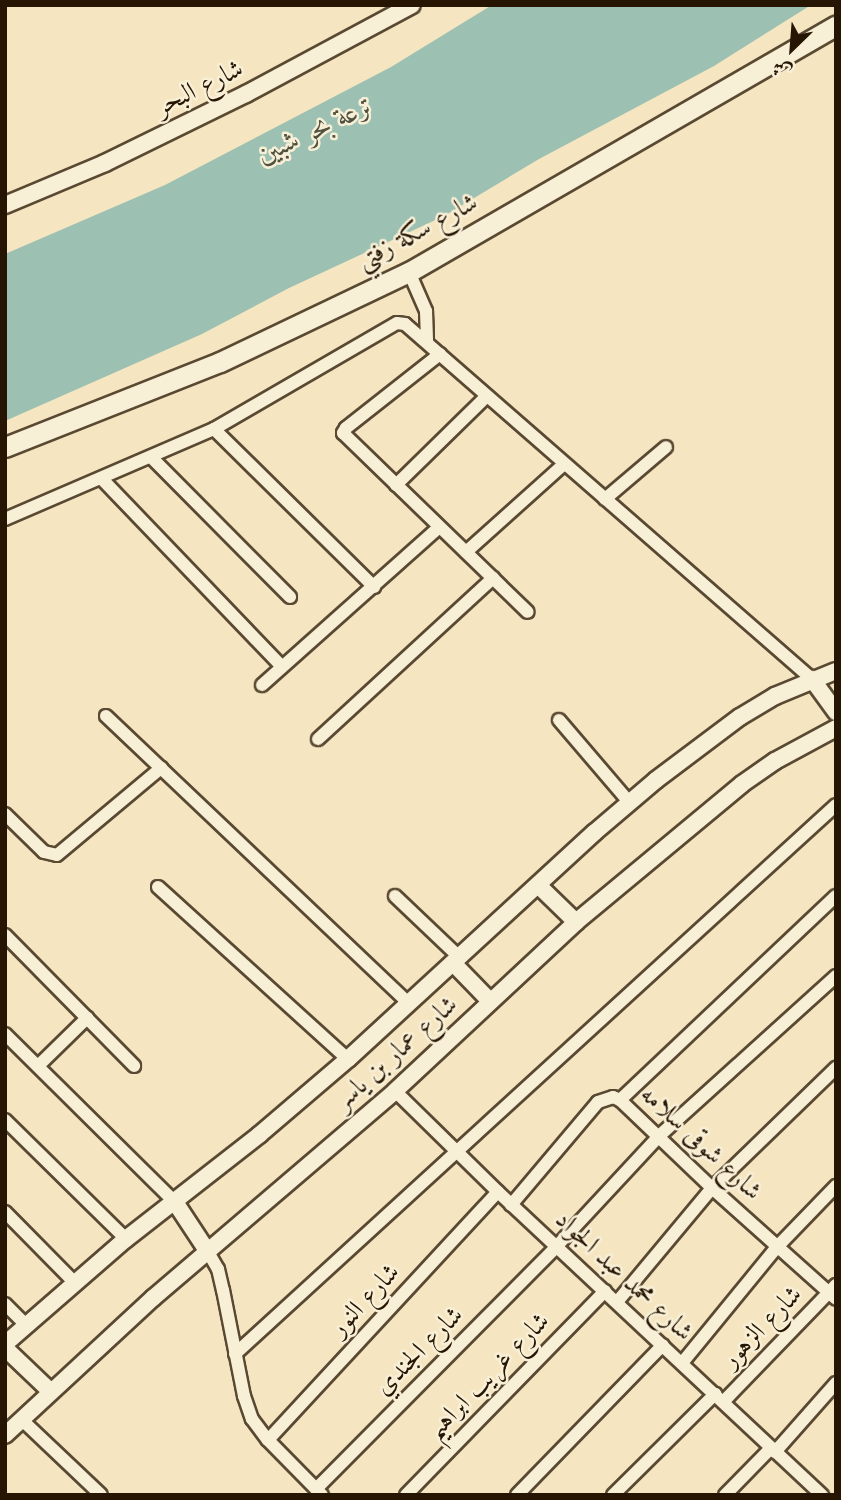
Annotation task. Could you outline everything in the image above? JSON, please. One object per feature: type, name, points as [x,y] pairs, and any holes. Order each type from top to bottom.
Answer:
[{"type":"main road","name":"شارع سكة زفتي","points":[[5,447],[220,362],[409,272],[836,25]]},
{"type":"street","name":"شارع البحر","points":[[5,205],[105,163],[246,94],[412,5]]},
{"type":"street","points":[[409,272],[426,311],[427,341]]},
{"type":"street","points":[[5,519],[152,458],[214,429],[397,323],[411,326],[564,464],[812,679],[836,712]]},
{"type":"street","points":[[440,354],[344,430],[345,436],[528,612]]},
{"type":"street","points":[[396,485],[487,396]]},
{"type":"street","points":[[214,429],[374,587]]},
{"type":"street","points":[[605,499],[666,447]]},
{"type":"street","points":[[152,458],[290,597]]},
{"type":"street","points":[[466,552],[564,464]]},
{"type":"street","points":[[102,479],[282,667]]},
{"type":"street","points":[[262,685],[438,528]]},
{"type":"street","points":[[318,739],[493,578]]},
{"type":"street","name":"شارع عمار بن ياسر","points":[[5,1346],[74,1282],[348,1059],[629,802],[740,717],[812,679],[836,671]]},
{"type":"street","points":[[106,716],[409,1004]]},
{"type":"street","points":[[559,720],[629,802]]},
{"type":"street","name":"شارع عمار بن ياسر","points":[[5,1435],[50,1391],[395,1091],[576,922],[742,784],[775,761],[836,728]]},
{"type":"street","points":[[5,814],[44,852],[57,855],[161,768]]},
{"type":"street","points":[[236,1354],[836,805]]},
{"type":"street","points":[[158,887],[348,1059]]},
{"type":"street","points":[[539,887],[576,922]]},
{"type":"street","points":[[395,896],[457,961],[490,1002]]},
{"type":"street","points":[[620,1100],[836,896]]},
{"type":"street","points":[[5,935],[134,1066]]},
{"type":"street","name":"شارع الجندي","points":[[319,1492],[556,1247],[659,1136],[836,976]]},
{"type":"street","points":[[38,1066],[87,1018]]},
{"type":"street","points":[[5,1034],[175,1202],[218,1269],[252,1419],[268,1440],[319,1492]]},
{"type":"street","points":[[617,1302],[712,1188],[836,1068]]},
{"type":"street","name":"شارع محمد عبد الجواد","points":[[395,1091],[456,1153],[822,1495]]},
{"type":"street","name":"شارع شوقى سلامه","points":[[511,1205],[598,1102],[606,1097],[620,1100],[776,1247],[833,1292]]},
{"type":"street","points":[[5,1120],[126,1239]]},
{"type":"street","points":[[682,1363],[776,1247],[836,1186]]},
{"type":"street","name":"شارع النور","points":[[268,1440],[498,1192]]},
{"type":"street","points":[[5,1212],[74,1282]]},
{"type":"street","name":"شارع غريب ابراهيم","points":[[406,1495],[605,1291]]},
{"type":"street","name":"شارع الزهور","points":[[613,1495],[833,1292]]},
{"type":"street","points":[[5,1304],[26,1325]]},
{"type":"street","points":[[517,1495],[663,1345]]},
{"type":"street","points":[[5,1346],[50,1391]]},
{"type":"street","points":[[725,1495],[773,1450],[836,1383]]},
{"type":"street","points":[[22,1419],[101,1495]]},
{"type":"water","name":"ترعة بحر شبين","points":[[492,5],[811,5],[714,66],[539,159],[444,216],[289,288],[202,334],[5,421],[5,254],[165,185],[391,67]]}]
